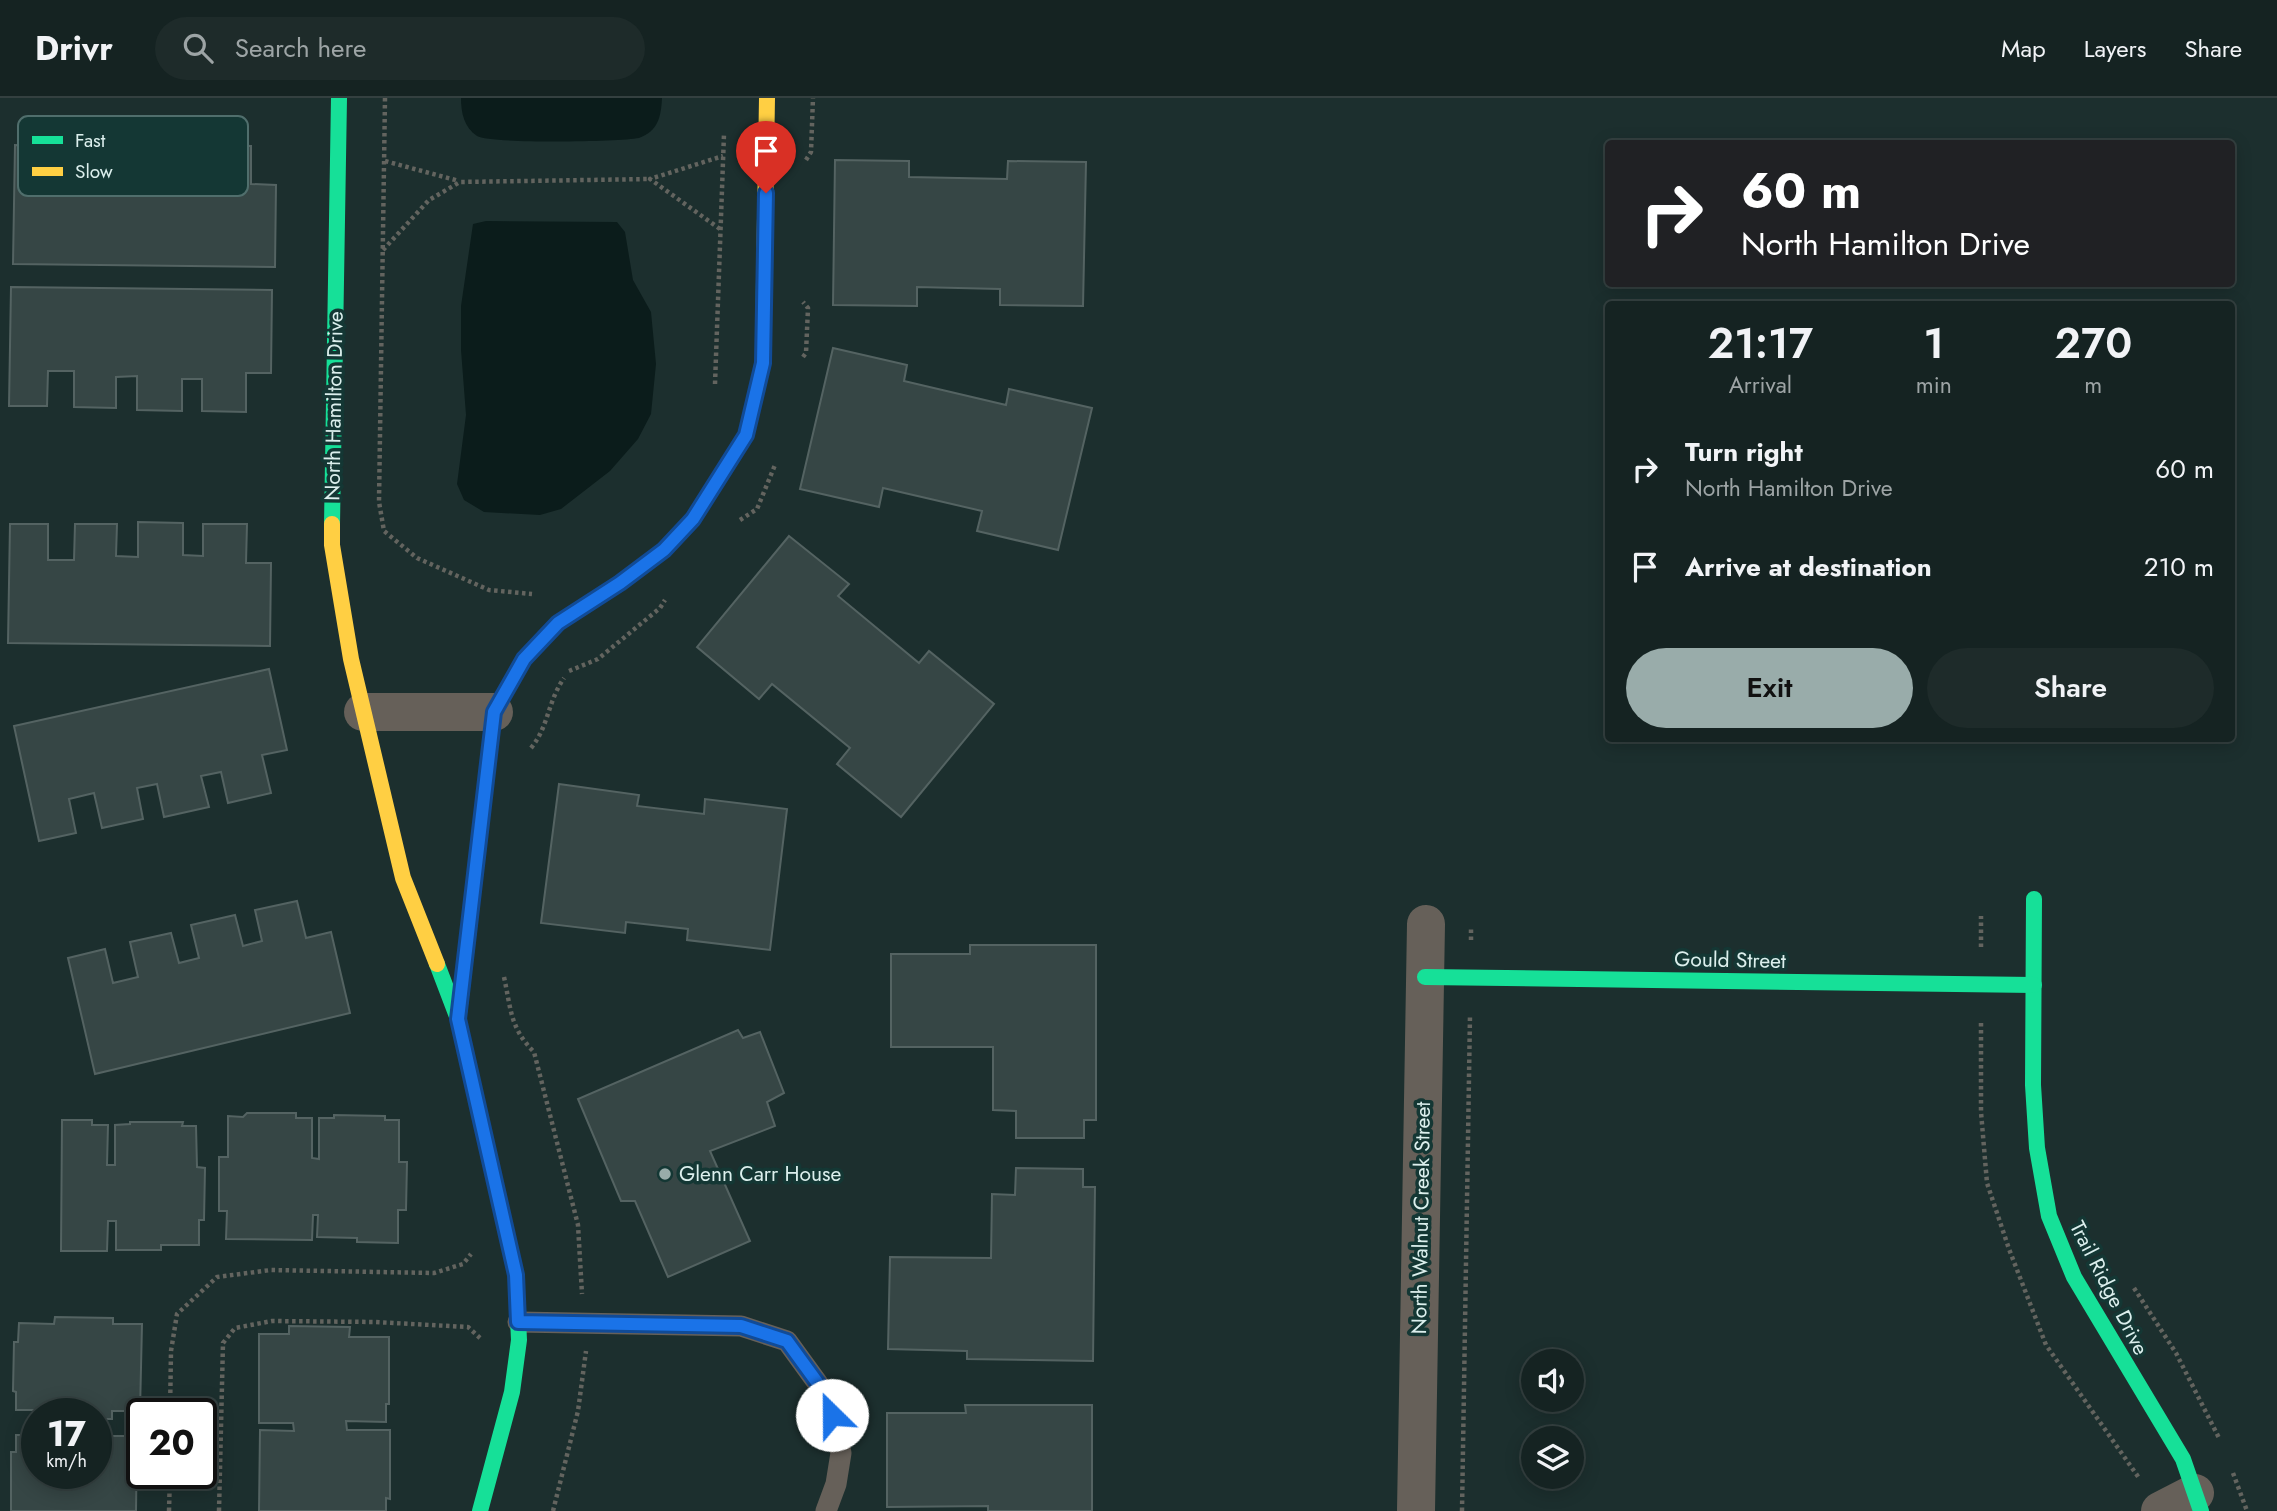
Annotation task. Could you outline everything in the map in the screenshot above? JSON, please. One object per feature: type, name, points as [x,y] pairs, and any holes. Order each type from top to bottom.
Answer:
[{"type":"street","name":"North Hamilton Drive","points":[[339,98],[331,545],[351,659],[403,878],[458,1019],[516,1275],[519,1340],[512,1392],[480,1511]]},
{"type":"street","name":"North Hamilton Drive","points":[[458,1019],[494,712],[524,659],[558,623],[620,583],[664,550],[693,519],[746,435],[763,363],[767,98]]},
{"type":"street","points":[[363,712],[494,712]]},
{"type":"street","name":"Trail Ridge Drive","points":[[2034,899],[2033,1085],[2037,1148],[2049,1216],[2074,1277],[2183,1459],[2198,1502]]},
{"type":"street","name":"North Walnut Creek Street","points":[[1416,1511],[1426,924]]},
{"type":"street","name":"Gould Street","points":[[1425,977],[2034,985]]},
{"type":"street","points":[[2160,1511],[2198,1502]]},
{"type":"lane","points":[[518,1322],[741,1326],[787,1341],[827,1396],[841,1453],[836,1484],[826,1511]]},
{"type":"path","points":[[385,98],[379,502],[384,531],[417,558],[489,590],[542,595]]},
{"type":"path","points":[[800,170],[811,152],[813,98]]},
{"type":"path","points":[[385,161],[460,182],[650,179],[723,156]]},
{"type":"path","points":[[715,390],[723,166]]},
{"type":"path","points":[[650,179],[721,230]]},
{"type":"path","points":[[383,250],[429,200],[460,182]]},
{"type":"path","points":[[797,364],[806,353],[808,308],[799,297]]},
{"type":"path","points":[[737,522],[757,509],[775,467],[774,458]]},
{"type":"path","points":[[524,757],[541,735],[552,695],[568,672],[598,659],[660,608],[671,589]]},
{"type":"path","points":[[1462,1511],[1471,927]]},
{"type":"path","points":[[503,969],[513,1023],[519,1037],[534,1052],[578,1225],[586,1357],[578,1411],[552,1511]]},
{"type":"path","points":[[170,1398],[171,1351],[177,1314],[217,1277],[271,1270],[434,1273],[463,1264],[478,1245]]},
{"type":"path","points":[[2134,1288],[2176,1353],[2214,1425],[2224,1450]]},
{"type":"path","points":[[219,1511],[223,1343],[235,1328],[272,1321],[375,1322],[468,1327],[485,1342]]},
{"type":"path","points":[[2228,1462],[2247,1511]]},
{"type":"path","points":[[170,1489],[170,1511]]},
{"type":"shaded area","points":[[461,98],[662,98],[657,122],[639,138],[555,142],[487,139],[477,136],[464,119]]},
{"type":"shaded area","points":[[486,221],[617,222],[625,232],[633,280],[651,312],[656,364],[651,414],[638,439],[610,471],[561,509],[540,515],[484,512],[464,500],[457,484],[466,415],[461,306],[473,224]]},
{"type":"building","points":[[15,145],[18,145],[18,196],[248,196],[248,146],[251,146],[251,184],[276,185],[275,267],[13,264]]},
{"type":"building","points":[[835,160],[909,161],[909,177],[1007,179],[1008,161],[1086,162],[1083,306],[1000,305],[1000,289],[917,287],[917,306],[833,305]]},
{"type":"building","points":[[11,287],[272,290],[271,373],[246,373],[246,412],[202,411],[202,379],[182,379],[182,411],[137,410],[137,376],[116,377],[116,408],[74,407],[74,371],[48,371],[47,406],[9,406]]},
{"type":"building","points":[[833,348],[907,365],[904,381],[1006,405],[1009,389],[1092,408],[1058,550],[977,531],[982,511],[883,488],[879,507],[800,489]]},
{"type":"building","points":[[138,522],[183,523],[183,555],[203,556],[203,524],[247,524],[246,563],[271,563],[270,646],[8,643],[10,524],[48,524],[48,560],[74,560],[75,524],[117,524],[116,556],[138,557]]},
{"type":"building","points":[[789,536],[849,584],[838,596],[919,663],[929,651],[994,704],[901,817],[837,764],[850,748],[772,684],[759,699],[697,647]]},
{"type":"building","points":[[269,669],[287,750],[262,755],[271,793],[228,803],[221,772],[201,776],[209,807],[164,817],[157,784],[137,788],[143,819],[102,828],[94,793],[69,799],[76,833],[39,841],[14,726]]},
{"type":"building","points":[[559,784],[639,795],[637,806],[704,814],[705,799],[787,809],[770,950],[687,940],[688,929],[626,922],[625,933],[541,923]]},
{"type":"building","points":[[297,901],[306,938],[331,932],[350,1013],[95,1074],[68,958],[105,949],[113,983],[138,977],[130,942],[171,933],[179,963],[199,958],[191,925],[235,915],[243,946],[262,941],[255,910]]},
{"type":"building","points":[[970,945],[1096,945],[1096,1120],[1084,1120],[1084,1138],[1016,1138],[1016,1111],[993,1110],[993,1047],[891,1047],[891,954],[970,954]]},
{"type":"building","name":"Glenn Carr House","points":[[738,1030],[743,1038],[760,1032],[784,1093],[767,1102],[775,1126],[710,1151],[750,1241],[668,1277],[635,1201],[621,1201],[578,1099]]},
{"type":"building","points":[[247,1113],[296,1113],[296,1118],[312,1118],[312,1158],[319,1159],[319,1118],[334,1118],[334,1115],[385,1116],[385,1120],[399,1120],[399,1162],[407,1162],[406,1210],[398,1210],[398,1243],[317,1237],[318,1215],[313,1215],[312,1240],[226,1239],[227,1211],[219,1211],[219,1157],[228,1157],[228,1116],[243,1117]]},
{"type":"building","points":[[62,1120],[92,1120],[92,1125],[108,1125],[107,1165],[115,1165],[115,1125],[130,1122],[183,1122],[182,1126],[196,1126],[197,1167],[205,1168],[204,1220],[199,1220],[199,1245],[161,1245],[161,1250],[116,1250],[116,1221],[108,1221],[107,1251],[61,1251]]},
{"type":"building","points":[[1016,1168],[1083,1169],[1083,1187],[1095,1187],[1093,1361],[967,1359],[967,1351],[888,1349],[890,1257],[991,1258],[992,1194],[1015,1195]]},
{"type":"building","points":[[55,1317],[113,1318],[113,1324],[142,1324],[140,1398],[126,1398],[126,1411],[112,1411],[112,1398],[21,1398],[21,1410],[16,1410],[16,1392],[13,1391],[14,1342],[18,1342],[19,1323],[54,1324]]},
{"type":"building","points":[[289,1326],[350,1327],[349,1337],[389,1337],[389,1404],[386,1404],[386,1422],[346,1421],[347,1430],[390,1430],[390,1499],[386,1498],[386,1511],[259,1511],[260,1430],[294,1431],[293,1423],[259,1423],[259,1334],[289,1334]]},
{"type":"building","points":[[965,1405],[1092,1405],[1092,1511],[988,1511],[988,1506],[887,1507],[887,1413],[966,1413]]},
{"type":"building","points":[[16,1435],[21,1435],[21,1489],[112,1489],[112,1436],[126,1436],[126,1489],[136,1489],[136,1511],[11,1511],[11,1452],[16,1452]]},
{"type":"traffic: fast","points":[[332,524],[339,98]]},
{"type":"traffic: fast","points":[[459,1013],[494,712],[524,659],[558,623],[620,583],[664,550],[693,519],[746,435],[763,363],[764,279]]},
{"type":"traffic: fast","points":[[2034,899],[2033,1085],[2037,1148],[2049,1216],[2074,1277],[2183,1459],[2201,1511]]},
{"type":"traffic: fast","points":[[437,964],[458,1019],[516,1275],[519,1340],[512,1392],[480,1511]]},
{"type":"traffic: fast","points":[[1425,977],[2034,985]]},
{"type":"traffic: slow","points":[[764,279],[767,98]]},
{"type":"traffic: slow","points":[[332,524],[332,545],[351,659],[403,878],[437,964]]},
{"type":"place","name":"Glenn Carr House","points":[[665,1174]]},
{"type":"route","points":[[766,193],[763,363],[746,435],[693,519],[664,550],[620,583],[558,623],[524,659],[494,712],[458,1019],[516,1275],[518,1322],[741,1326],[787,1341],[827,1396],[832,1415]]}]
